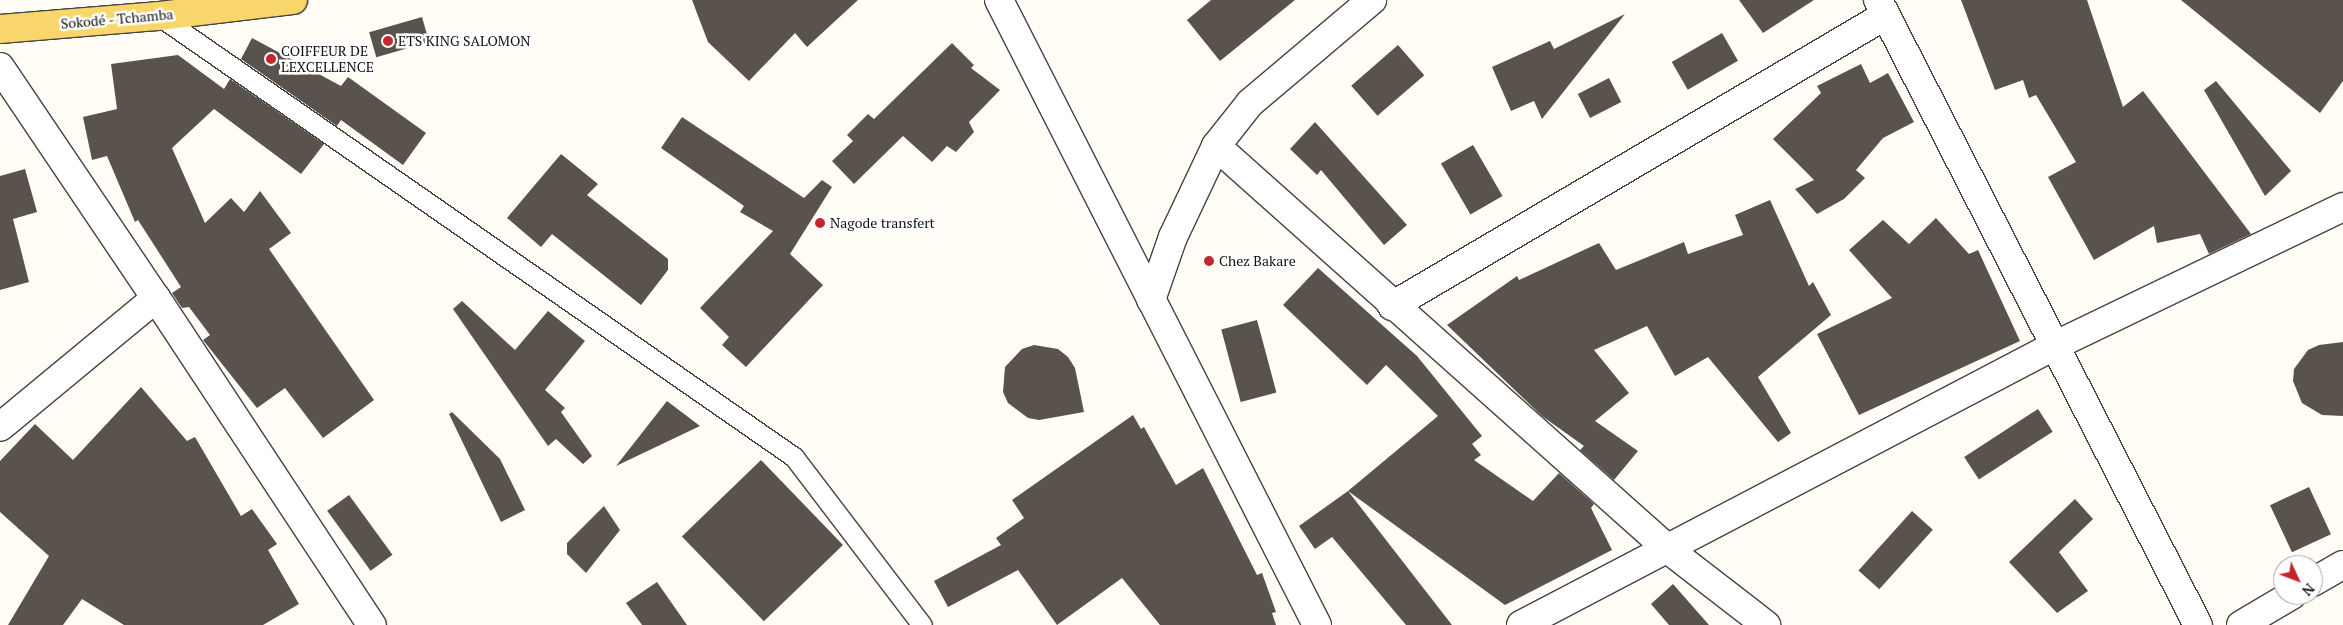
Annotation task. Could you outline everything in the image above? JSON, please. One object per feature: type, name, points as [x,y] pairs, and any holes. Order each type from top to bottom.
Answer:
[{"type":"main road","name":"Sokodé - Tchamba","points":[[0,28],[159,16],[292,0]]},
{"type":"street","points":[[998,0],[1317,625]]},
{"type":"street","points":[[1151,300],[1174,237],[1216,146],[1250,103],[1372,0]]},
{"type":"street","points":[[1392,306],[1882,7],[2198,625]]},
{"type":"street","points":[[0,67],[156,298],[372,625]]},
{"type":"street","points":[[1216,146],[1392,306],[1669,550],[1766,625]]},
{"type":"street","points":[[1521,625],[1669,550],[2056,345],[2343,207]]},
{"type":"street","points":[[0,427],[156,298]]},
{"type":"street","points":[[2323,576],[2343,564]]},
{"type":"street","points":[[2241,625],[2275,605]]},
{"type":"lane","points":[[159,16],[794,456],[922,625]]},
{"type":"building","points":[[692,0],[858,0],[807,47],[795,33],[749,81],[708,42]]},
{"type":"building","points":[[1211,0],[1295,0],[1220,61],[1187,20]]},
{"type":"building","points":[[1739,0],[1814,0],[1763,33]]},
{"type":"building","points":[[1961,0],[2087,0],[2123,107],[2143,91],[2251,234],[2209,254],[2200,234],[2157,243],[2154,226],[2094,260],[2048,177],[2076,162],[2036,95],[2029,98],[2023,80],[1995,90]]},
{"type":"building","points":[[2181,0],[2343,0],[2343,81],[2320,113]]},
{"type":"building","points":[[1625,14],[1542,119],[1534,101],[1511,111],[1492,67],[1550,41],[1554,49]]},
{"type":"building","points":[[422,17],[429,42],[376,57],[369,32]]},
{"type":"building","points":[[1722,33],[1738,61],[1688,90],[1672,62]]},
{"type":"building","points":[[252,38],[341,86],[348,77],[426,133],[403,165],[341,120],[337,126],[241,59]]},
{"type":"building","points":[[952,43],[974,65],[971,68],[1000,90],[969,122],[974,132],[956,152],[947,146],[932,162],[903,136],[854,184],[832,161],[853,141],[847,135],[868,114],[874,119]]},
{"type":"building","points":[[1398,45],[1424,75],[1377,116],[1351,86]]},
{"type":"building","points":[[178,55],[224,89],[230,79],[324,144],[301,174],[214,109],[172,148],[205,223],[231,198],[244,212],[260,191],[291,233],[269,249],[374,400],[323,438],[285,388],[257,408],[203,340],[210,335],[189,307],[182,308],[172,293],[181,287],[138,220],[135,222],[107,156],[92,160],[83,117],[117,109],[111,64]]},
{"type":"building","points":[[1861,64],[1870,83],[1888,73],[1914,122],[1883,138],[1856,170],[1865,178],[1844,199],[1817,214],[1795,189],[1814,180],[1773,139],[1821,93],[1817,86]]},
{"type":"building","points":[[1609,78],[1621,102],[1590,118],[1578,94]]},
{"type":"building","points":[[2216,81],[2291,171],[2265,196],[2204,90]]},
{"type":"building","points":[[682,117],[804,198],[822,180],[832,187],[790,254],[823,285],[746,367],[722,345],[729,337],[700,308],[773,231],[740,212],[744,206],[661,148]]},
{"type":"building","points":[[1315,122],[1407,225],[1384,245],[1321,170],[1317,175],[1290,149]]},
{"type":"building","points":[[1473,145],[1502,196],[1470,215],[1441,164]]},
{"type":"building","points":[[561,154],[598,184],[587,195],[668,259],[668,270],[641,305],[552,234],[541,247],[507,218]]},
{"type":"building","points":[[25,169],[37,212],[13,219],[29,282],[0,290],[0,176]]},
{"type":"building","points":[[1770,200],[1809,286],[1813,282],[1831,315],[1758,377],[1791,433],[1778,442],[1708,357],[1675,376],[1647,326],[1594,350],[1629,393],[1595,421],[1638,451],[1614,480],[1580,450],[1584,446],[1542,416],[1447,325],[1517,276],[1519,280],[1599,243],[1616,270],[1684,242],[1688,254],[1743,235],[1735,215]]},
{"type":"building","points":[[1936,218],[1969,254],[1978,250],[2020,341],[1859,415],[1817,334],[1892,298],[1849,250],[1883,220],[1909,244]]},
{"type":"building","points":[[1318,268],[1417,356],[1482,436],[1472,444],[1481,455],[1474,460],[1533,501],[1559,473],[1594,504],[1591,508],[1612,550],[1505,605],[1348,491],[1438,416],[1386,365],[1367,385],[1283,305]]},
{"type":"building","points":[[462,301],[515,350],[548,311],[585,341],[545,390],[565,408],[561,412],[592,456],[583,464],[556,439],[548,446],[453,309]]},
{"type":"building","points":[[1257,320],[1276,392],[1241,402],[1221,330]]},
{"type":"building","points":[[2343,342],[2343,416],[2322,415],[2302,403],[2293,381],[2294,369],[2308,350],[2319,345]]},
{"type":"building","points":[[1034,345],[1058,349],[1068,357],[1075,368],[1084,412],[1039,420],[1028,418],[1008,403],[1003,392],[1005,367],[1022,349]]},
{"type":"building","points":[[141,387],[187,441],[195,437],[241,516],[252,509],[277,544],[268,550],[299,604],[263,625],[124,625],[82,599],[63,625],[8,625],[49,556],[0,512],[0,461],[35,424],[73,460]]},
{"type":"building","points":[[667,401],[700,426],[616,466]]},
{"type":"building","points":[[2038,409],[2053,432],[1979,480],[1964,457]]},
{"type":"building","points":[[452,412],[500,459],[525,510],[501,522],[449,414]]},
{"type":"building","points":[[1133,415],[1141,429],[1144,427],[1176,485],[1203,468],[1257,575],[1262,573],[1276,612],[1272,613],[1276,625],[1160,625],[1122,578],[1057,625],[1018,570],[948,607],[934,581],[1001,545],[996,538],[1024,518],[1012,500]]},
{"type":"building","points":[[761,460],[843,545],[764,621],[682,536]]},
{"type":"building","points":[[2309,487],[2331,534],[2292,552],[2270,505]]},
{"type":"building","points":[[1348,491],[1452,625],[1406,625],[1332,537],[1315,549],[1299,526]]},
{"type":"building","points":[[349,495],[392,555],[371,571],[327,511]]},
{"type":"building","points":[[2075,499],[2093,519],[2059,552],[2088,591],[2057,613],[2009,562]]},
{"type":"building","points":[[604,506],[620,530],[586,573],[567,554],[567,543]]},
{"type":"building","points":[[1912,511],[1933,530],[1879,589],[1858,570]]},
{"type":"building","points":[[657,582],[687,625],[642,625],[626,603]]},
{"type":"building","points":[[1673,584],[1709,625],[1669,625],[1651,604]]},
{"type":"place","name":"ETS KING SALOMON","points":[[388,41]]},
{"type":"place","name":"COIFFEUR DE LEXCELLENCE","points":[[271,59]]},
{"type":"place","name":"Nagode transfert","points":[[820,223]]},
{"type":"place","name":"Chez Bakare","points":[[1209,261]]}]
